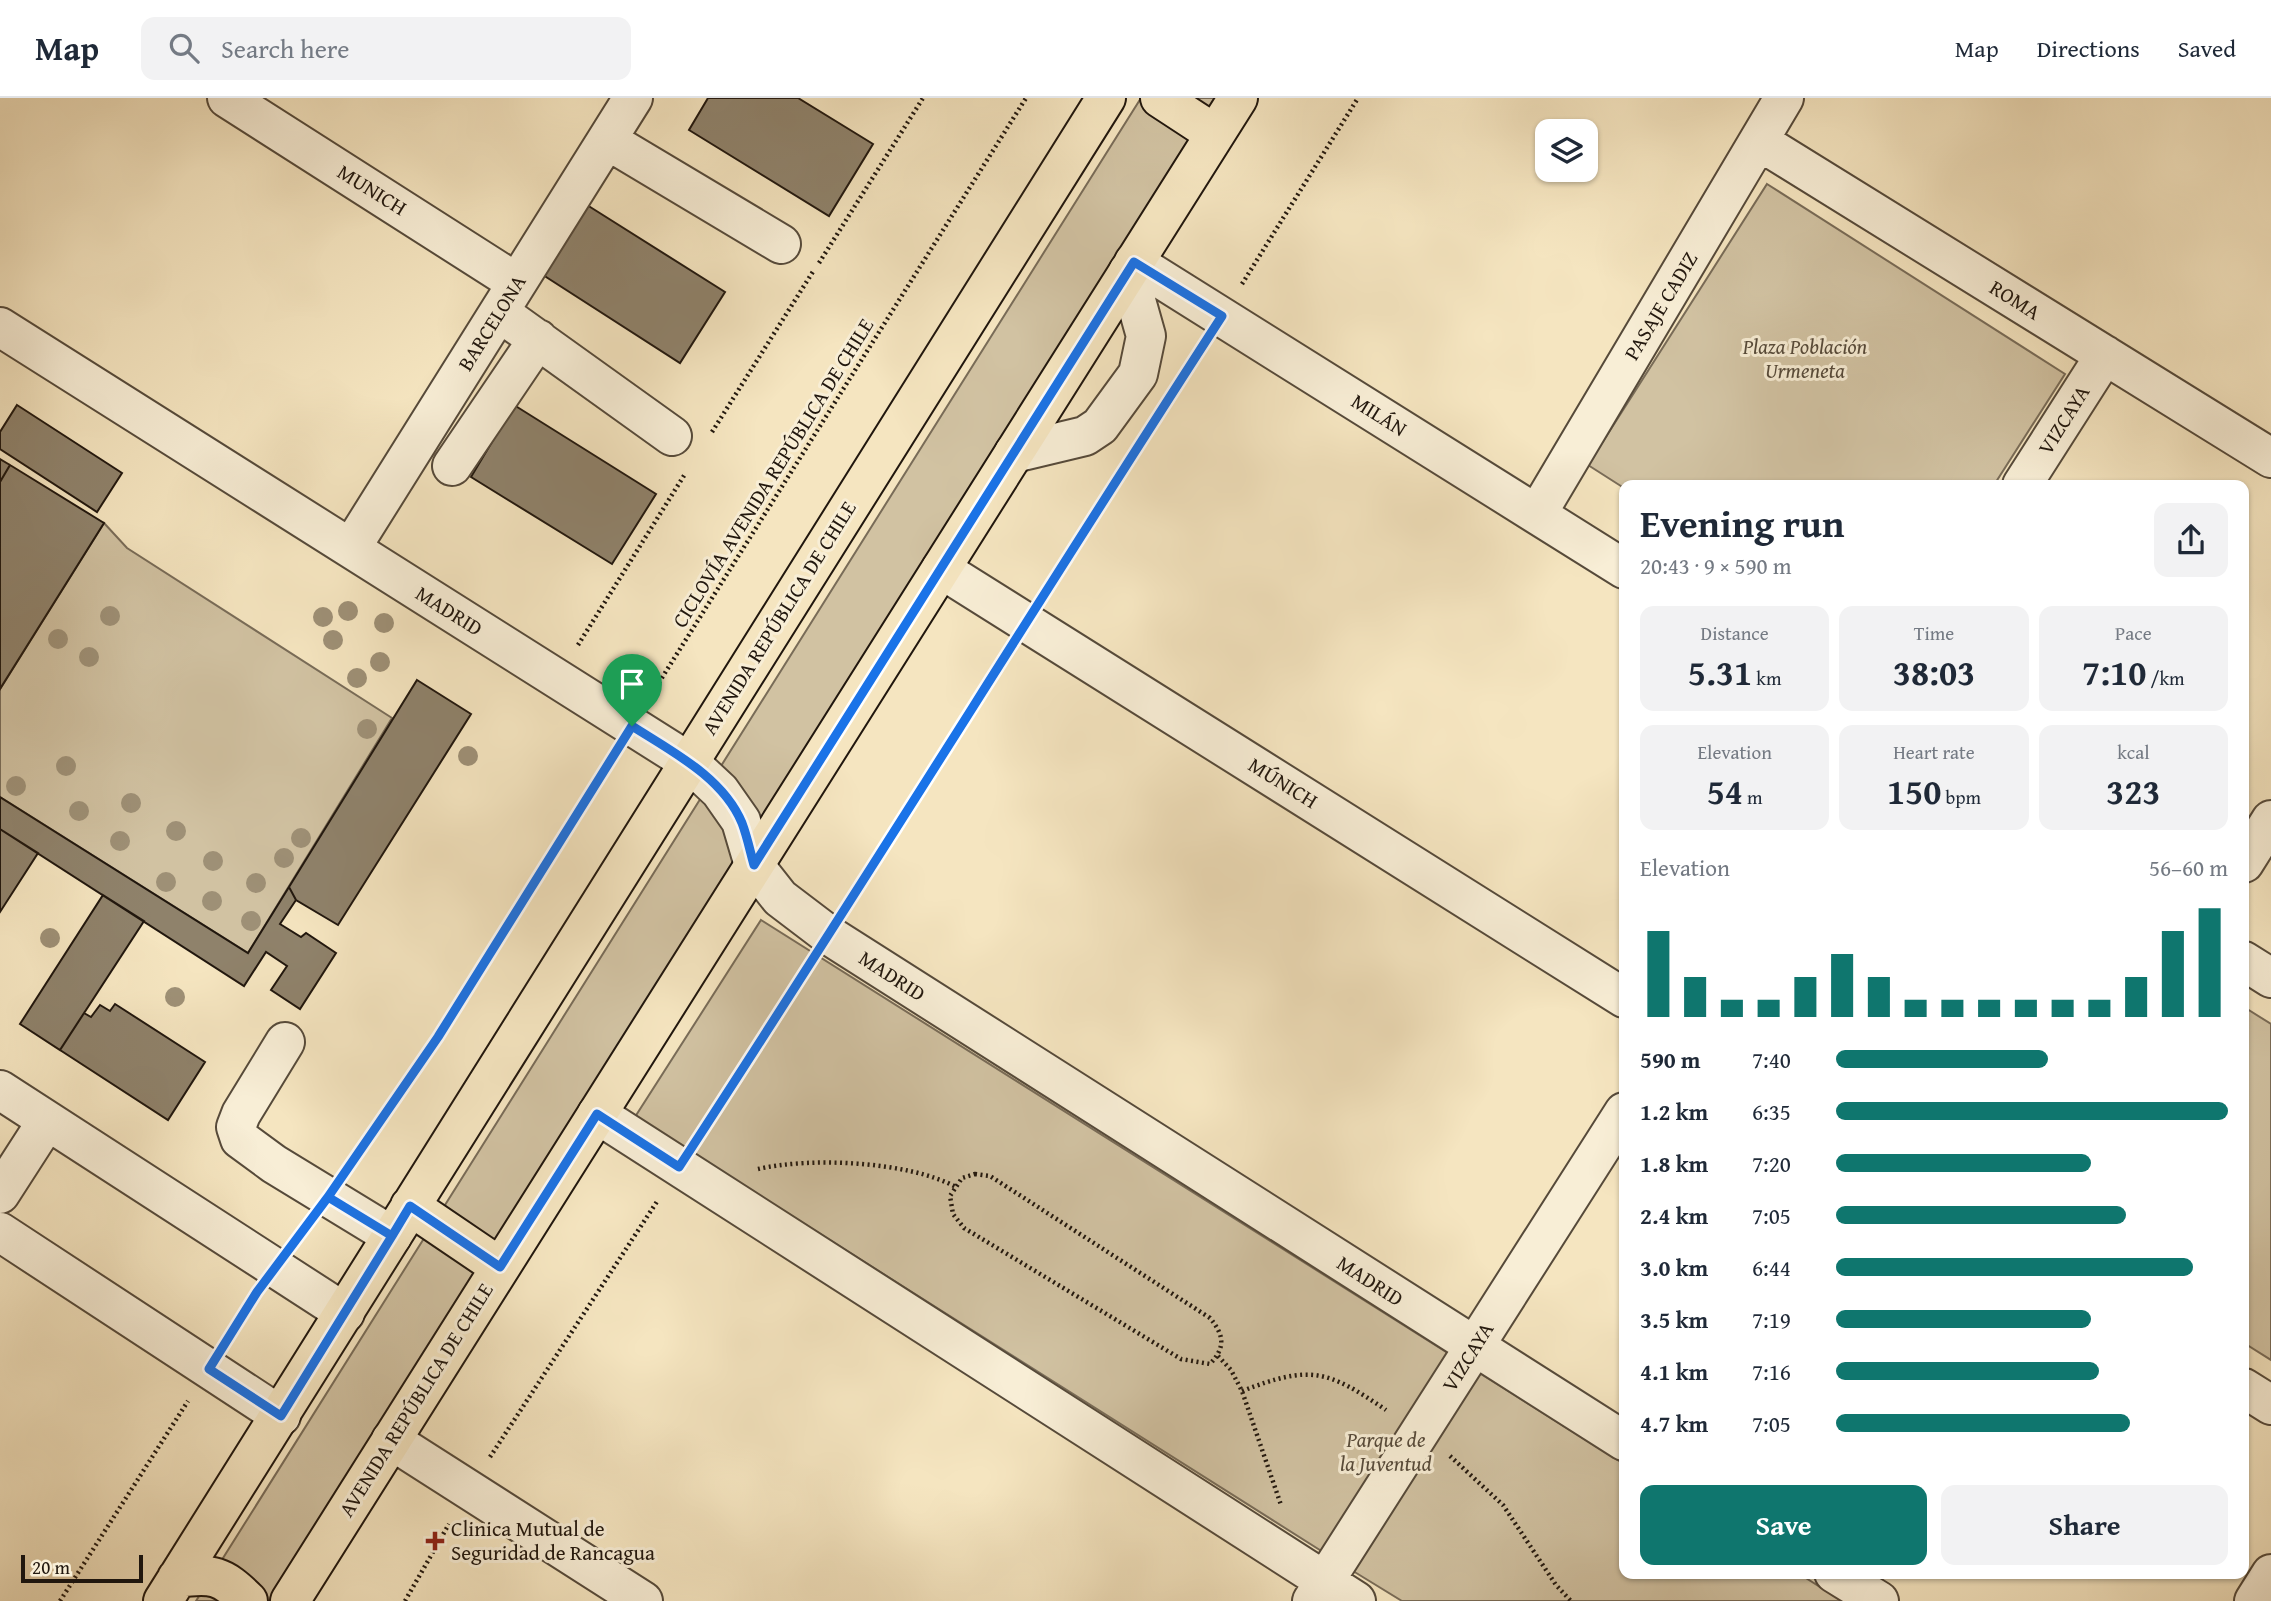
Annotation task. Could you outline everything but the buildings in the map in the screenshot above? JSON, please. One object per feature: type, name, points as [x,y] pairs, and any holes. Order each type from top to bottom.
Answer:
[{"type":"main road","name":"AVENIDA REPÚBLICA DE CHILE","points":[[170,1590],[1106,98]]},
{"type":"main road","points":[[1160,98],[1215,134]]},
{"type":"main road","name":"AVENIDA REPÚBLICA DE CHILE","points":[[290,1601],[1238,98]]},
{"type":"main road","points":[[401,1221],[500,1267]]},
{"type":"main road","points":[[170,1590],[207,1574],[228,1582],[248,1601]]},
{"type":"street","name":"MUNICH","points":[[227,98],[508,297],[538,339],[680,453]]},
{"type":"street","name":"BARCELONA","points":[[351,548],[633,98]]},
{"type":"street","name":"PASAJE CADIZ","points":[[1537,514],[1784,98]]},
{"type":"street","points":[[607,140],[781,244]]},
{"type":"street","name":"ROMA","points":[[1759,141],[2271,458]]},
{"type":"street","points":[[1014,453],[1085,436],[1100,426],[1138,374],[1146,337],[1131,267]]},
{"type":"street","name":"MILÁN","points":[[1131,267],[1222,316],[1619,566]]},
{"type":"street","name":"MADRID","points":[[0,327],[689,762],[720,790],[741,821],[754,865],[780,898],[830,936],[1619,1438]]},
{"type":"street","points":[[452,466],[538,339]]},
{"type":"street","name":"VIZCAYA","points":[[2025,480],[2105,355]]},
{"type":"street","name":"MÚNICH","points":[[941,569],[1619,995]]},
{"type":"street","points":[[2249,855],[2271,820]]},
{"type":"street","points":[[2249,964],[2271,978]]},
{"type":"street","points":[[285,1042],[241,1114],[236,1126],[240,1139],[328,1197],[401,1221]]},
{"type":"street","points":[[0,1090],[345,1313]]},
{"type":"street","points":[[597,1114],[1321,1587]]},
{"type":"street","name":"VIZCAYA","points":[[1321,1587],[1619,1120]]},
{"type":"street","points":[[0,1194],[47,1121]]},
{"type":"street","points":[[0,1232],[281,1416]]},
{"type":"street","points":[[2249,1391],[2271,1405]]},
{"type":"street","points":[[391,1440],[643,1601]]},
{"type":"street","points":[[2254,1601],[2271,1574]]},
{"type":"street","points":[[1844,1579],[1879,1601]]},
{"type":"path","points":[[711,434],[923,98]]},
{"type":"path","name":"CICLOVÍA AVENIDA REPÚBLICA DE CHILE","points":[[328,1197],[438,1037],[1026,98]]},
{"type":"path","points":[[1177,387],[1358,98]]},
{"type":"path","points":[[404,1601],[468,1490],[693,1176],[830,936],[1025,621],[1139,445]]},
{"type":"path","points":[[556,678],[680,453]]},
{"type":"path","points":[[693,1176],[811,1162],[863,1164],[939,1178],[956,1187]]},
{"type":"path","points":[[975,1174],[990,1176],[1210,1318],[1220,1330],[1223,1343],[1218,1356],[1210,1364],[1181,1359],[964,1228],[953,1214],[950,1196],[956,1187],[962,1178],[975,1174]]},
{"type":"path","points":[[60,1601],[275,1268]]},
{"type":"path","points":[[1218,1356],[1231,1370],[1242,1391],[1279,1495],[1321,1587]]},
{"type":"green space","points":[[1141,98],[1215,98],[270,1601],[196,1601]]},
{"type":"green space","name":"Plaza Población Urmeneta","points":[[1767,184],[2065,374],[1997,480],[1619,480],[1619,485],[1588,465]]},
{"type":"green space","points":[[104,523],[127,548],[392,718],[248,953],[0,797],[0,689]]},
{"type":"green space","name":"Parque de la Juventud","points":[[761,920],[1619,1461],[1619,1579],[1807,1579],[1842,1601],[1402,1601],[635,1117]]},
{"type":"green space","points":[[2249,1010],[2271,1024],[2271,1360],[2249,1346]]},
{"type":"place","name":"Clinica Mutual de Seguridad de Rancagua","points":[[435,1541]]},
{"type":"route","points":[[632,726],[438,1037],[328,1197],[392,1236],[281,1416],[209,1369],[257,1292],[328,1197],[392,1236],[410,1206],[500,1267],[597,1114],[679,1167],[830,936],[1025,621],[1222,316],[1134,262],[754,865],[741,821],[720,790],[689,762],[632,726]]}]
